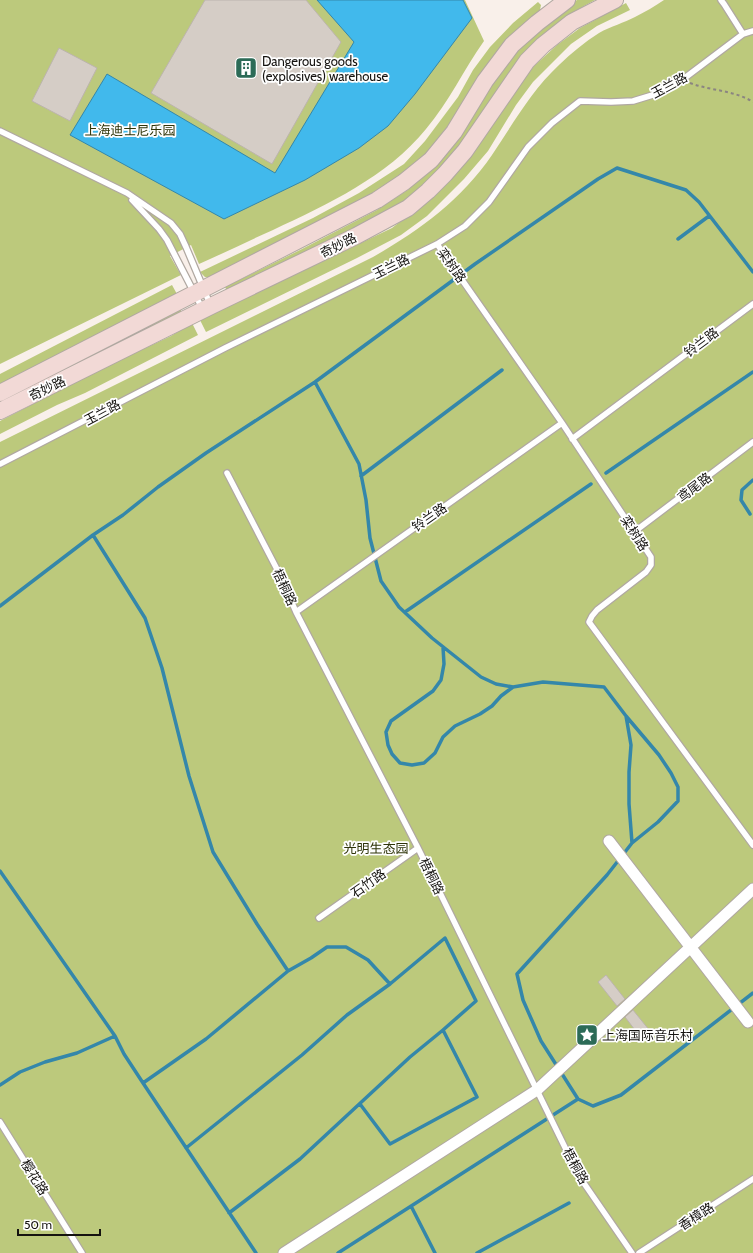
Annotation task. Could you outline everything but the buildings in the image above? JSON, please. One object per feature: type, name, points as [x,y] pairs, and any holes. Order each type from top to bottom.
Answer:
[{"type":"street","name":"奇妙路","points":[[0,411],[356,236],[408,208],[445,174],[465,151],[527,61],[543,45],[572,22],[615,0]]},
{"type":"street","name":"奇妙路","points":[[0,393],[377,200],[404,182],[431,160],[454,132],[485,81],[512,45],[559,4]]},
{"type":"street","points":[[609,841],[748,1022]]},
{"type":"street","points":[[284,1253],[537,1090],[753,889]]},
{"type":"lane","points":[[721,0],[743,34],[753,31]]},
{"type":"lane","name":"玉兰路","points":[[0,464],[225,348],[437,244],[465,226],[489,202],[528,147],[552,123],[580,101],[633,101],[656,94],[682,80],[743,34]]},
{"type":"lane","points":[[0,131],[127,193],[171,223],[180,234],[199,292],[207,308]]},
{"type":"lane","points":[[127,193],[167,240],[199,292],[207,308]]},
{"type":"lane","name":"栾树路","points":[[437,244],[562,423],[651,557],[651,565],[646,572],[597,610],[589,622],[753,845]]},
{"type":"lane","name":"铃兰路","points":[[572,439],[753,304]]},
{"type":"lane","name":"铃兰路","points":[[296,612],[562,423]]},
{"type":"lane","name":"鸢尾路","points":[[634,532],[753,442]]},
{"type":"lane","name":"梧桐路","points":[[227,473],[280,575],[296,612],[418,848],[579,1176],[632,1253]]},
{"type":"lane","name":"石竹路","points":[[319,918],[418,848]]},
{"type":"lane","name":"樱花路","points":[[0,1122],[82,1253]]},
{"type":"lane","name":"香樟路","points":[[639,1253],[753,1179]]},
{"type":"path","points":[[682,80],[701,88],[738,95],[753,102]]},
{"type":"green space","name":"上海迪士尼乐园","points":[[0,0],[465,0],[484,41],[442,108],[426,129],[393,161],[356,188],[315,210],[199,264],[191,245],[170,256],[181,275],[0,364]]},
{"type":"green space","points":[[577,0],[595,0],[568,15],[532,44],[458,150],[441,170],[410,198],[381,217],[228,293],[225,287],[377,210],[409,189],[442,158],[508,59],[562,10]]},
{"type":"green space","name":"光明生态园","points":[[664,0],[753,0],[753,1253],[0,1253],[0,442],[373,257],[407,236],[438,213],[467,186],[492,155],[531,97],[549,75],[578,48],[599,33],[635,17]]},
{"type":"green space","points":[[538,2],[541,5],[540,10],[519,30],[456,116],[418,164],[383,192],[211,277],[205,277],[200,272],[313,218],[359,193],[404,164],[425,141],[458,97],[473,70],[490,47],[513,23]]},
{"type":"green space","points":[[626,3],[630,10],[597,26],[571,44],[533,82],[516,105],[488,151],[464,179],[427,216],[401,235],[206,332],[200,320],[392,228],[418,208],[534,66],[557,45],[580,28]]},
{"type":"green space","points":[[172,285],[178,296],[0,386],[0,374]]},
{"type":"green space","points":[[179,307],[183,314],[0,407],[0,399]]},
{"type":"green space","points":[[192,323],[198,335],[85,393],[57,405],[0,434],[0,421],[105,367],[171,336]]},
{"type":"water","points":[[317,0],[463,0],[472,18],[415,94],[388,126],[359,148],[305,180],[224,219],[70,135],[107,74],[275,173],[354,42]]},
{"type":"waterway","points":[[360,1104],[390,1144],[477,1097],[443,1030],[476,1001],[445,938],[390,984],[368,960],[346,947],[327,947],[288,971],[213,852],[189,776],[162,668],[145,618],[93,535],[123,515],[158,487],[206,453],[315,382],[475,264],[598,179],[617,168],[686,190],[699,202],[753,272]]},
{"type":"waterway","points":[[678,239],[709,216]]},
{"type":"waterway","points":[[361,476],[502,370]]},
{"type":"waterway","points":[[606,473],[753,372]]},
{"type":"waterway","points":[[315,382],[359,464],[366,500],[370,538],[381,581],[399,607],[432,638],[481,677],[496,684],[513,687],[543,682],[604,687],[626,716],[631,745],[629,804],[632,843],[607,875],[517,974],[523,1000],[541,1041],[578,1099],[593,1106],[621,1095],[753,993]]},
{"type":"waterway","points":[[750,514],[741,500],[742,490],[753,480]]},
{"type":"waterway","points":[[405,612],[591,484]]},
{"type":"waterway","points":[[0,606],[93,535]]},
{"type":"waterway","points":[[443,647],[444,664],[441,680],[433,691],[391,721],[386,732],[388,745],[392,754],[400,763],[412,765],[424,763],[435,753],[443,737],[455,726],[480,714],[492,706],[501,696],[513,687]]},
{"type":"waterway","points":[[626,716],[659,755],[678,787],[678,801],[658,822],[632,843]]},
{"type":"waterway","points":[[0,871],[115,1036],[124,1054],[256,1253]]},
{"type":"waterway","points":[[143,1083],[206,1039],[288,971]]},
{"type":"waterway","points":[[186,1148],[302,1055],[347,1015],[390,984]]},
{"type":"waterway","points":[[229,1213],[300,1159],[410,1057],[443,1030]]},
{"type":"waterway","points":[[0,1085],[20,1072],[45,1062],[77,1053],[115,1036]]},
{"type":"waterway","points":[[338,1253],[578,1099]]},
{"type":"waterway","points":[[477,1253],[569,1203]]},
{"type":"waterway","points":[[411,1206],[435,1253]]},
{"type":"place","name":"Dangerous goods (explosives) warehouse","points":[[246,68]]},
{"type":"place","name":"上海国际音乐村","points":[[587,1035]]}]
